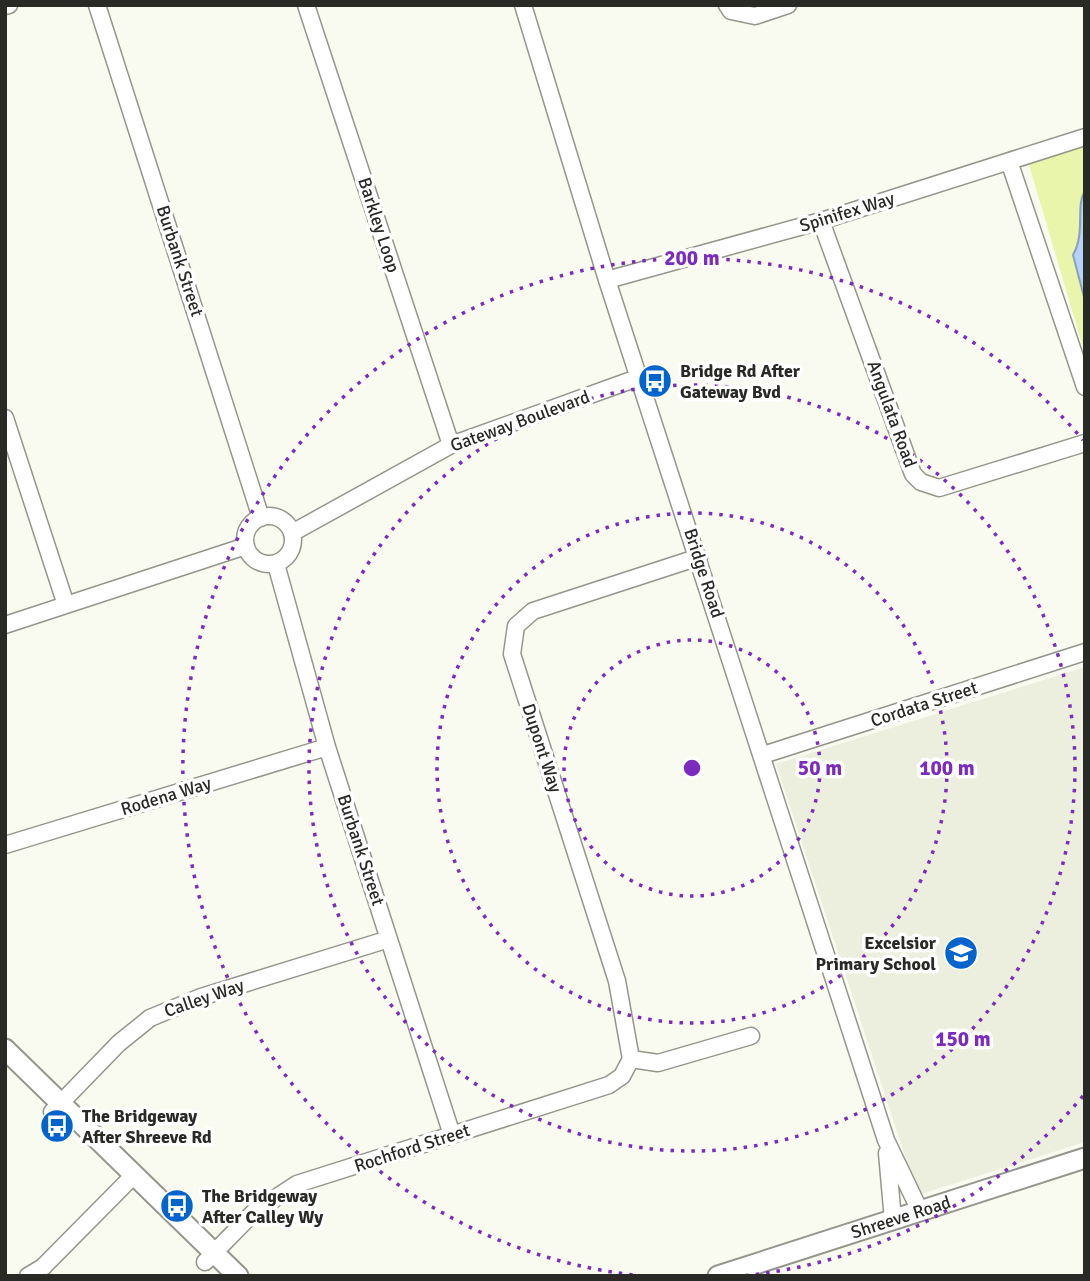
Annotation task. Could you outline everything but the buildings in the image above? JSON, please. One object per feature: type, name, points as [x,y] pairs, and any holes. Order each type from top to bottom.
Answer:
[{"type":"street","name":"Burbank Street","points":[[97,5],[261,518]]},
{"type":"street","name":"Barkley Loop","points":[[306,5],[451,445]]},
{"type":"street","name":"Bridge Road","points":[[523,5],[607,280],[886,1140],[920,1211]]},
{"type":"street","points":[[727,5],[731,11],[755,16],[788,5]]},
{"type":"street","name":"Spinifex Way","points":[[607,280],[821,221],[1085,137]]},
{"type":"street","points":[[1010,161],[1085,387]]},
{"type":"street","name":"Angulata Road","points":[[821,221],[913,474],[921,482],[939,488],[1085,443]]},
{"type":"street","name":"Gateway Boulevard","points":[[292,533],[451,445],[640,377]]},
{"type":"street","points":[[5,418],[66,605]]},
{"type":"street","points":[[261,518],[278,518],[292,533],[291,549],[276,564],[260,562],[246,546],[248,530],[261,518]]},
{"type":"street","points":[[5,625],[246,546]]},
{"type":"street","name":"Dupont Way","points":[[631,1059],[617,981],[512,653],[516,626],[533,611],[699,557]]},
{"type":"street","name":"Burbank Street","points":[[276,564],[327,747],[452,1135]]},
{"type":"street","name":"Cordata Street","points":[[763,755],[1085,652]]},
{"type":"street","name":"Rodena Way","points":[[5,845],[327,747]]},
{"type":"street","name":"Calley Way","points":[[56,1107],[111,1051],[150,1017],[201,998],[389,939]]},
{"type":"street","points":[[631,1059],[658,1063],[751,1036]]},
{"type":"street","points":[[5,1049],[56,1107],[213,1263],[238,1276]]},
{"type":"street","name":"Rochford Street","points":[[213,1263],[254,1212],[297,1184],[609,1084],[622,1076],[631,1059]]},
{"type":"street","points":[[5,1066],[56,1107]]},
{"type":"street","name":"Bridge Road","points":[[886,1140],[893,1220]]},
{"type":"street","name":"Shreeve Road","points":[[718,1276],[1085,1158]]},
{"type":"street","points":[[28,1276],[43,1267],[129,1179]]},
{"type":"shaded area","name":"Excelsior Primary School","points":[[1085,667],[1085,1142],[918,1195],[776,764]]},
{"type":"green space","points":[[1085,140],[1085,354],[1027,158]]},
{"type":"water","points":[[1085,191],[1085,301],[1073,255],[1079,237],[1081,204]]},
{"type":"place","name":"Bridge Rd After Gateway Bvd","points":[[655,381]]},
{"type":"place","name":"Excelsior Primary School","points":[[961,953]]},
{"type":"place","name":"The Bridgeway After Shreeve Rd","points":[[57,1126]]},
{"type":"place","name":"The Bridgeway After Calley Wy","points":[[177,1206]]}]
